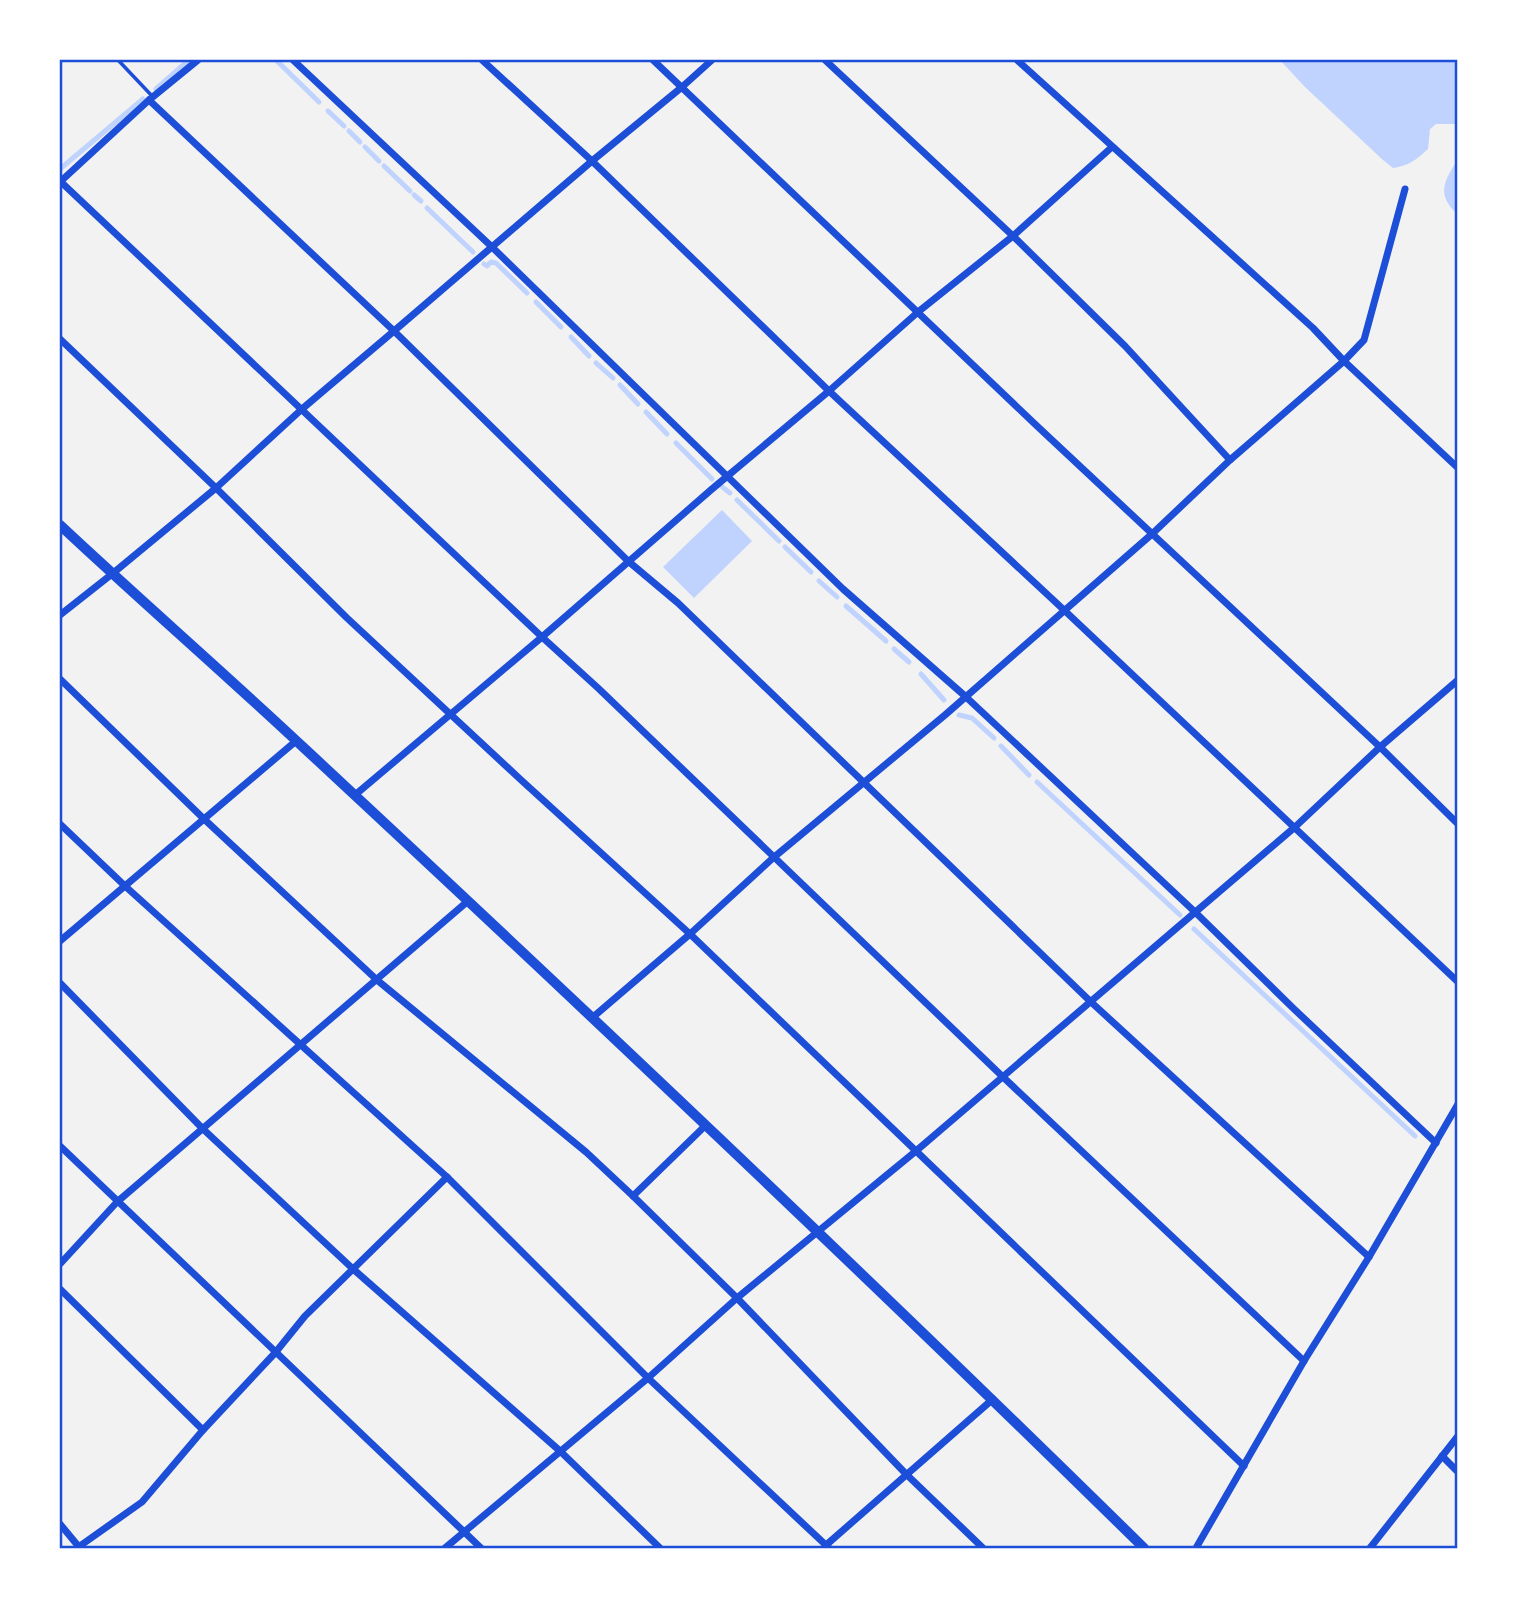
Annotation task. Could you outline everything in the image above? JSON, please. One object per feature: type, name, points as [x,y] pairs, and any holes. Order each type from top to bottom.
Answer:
[{"type":"street","points":[[198,60],[60,182],[598,688],[773,858],[1304,1361]]},
{"type":"street","points":[[293,60],[843,589],[965,696],[1436,1143]]},
{"type":"street","points":[[482,60],[592,161],[829,391],[1458,982]]},
{"type":"street","points":[[653,60],[1380,747],[1458,824]]},
{"type":"street","points":[[60,614],[216,488],[302,409],[712,60]]},
{"type":"street","points":[[825,60],[1013,236],[1125,346],[1230,460]]},
{"type":"street","points":[[1017,60],[1312,328],[1343,361],[1458,468]]},
{"type":"street","points":[[151,99],[394,331],[628,561],[678,603],[1091,1002],[1369,1256]]},
{"type":"street","points":[[355,796],[918,312],[1013,236],[1112,147]]},
{"type":"street","points":[[592,1018],[773,858],[1152,534],[1364,340],[1405,189]]},
{"type":"street","points":[[60,339],[347,618],[690,934],[1244,1466]]},
{"type":"street","points":[[60,525],[296,741],[706,1125],[993,1399],[1144,1549]]},
{"type":"street","points":[[60,679],[204,819],[377,980],[586,1152],[633,1196],[983,1549]]},
{"type":"street","points":[[445,1549],[648,1378],[737,1298],[916,1151],[1295,827],[1380,747],[1458,680]]},
{"type":"street","points":[[60,941],[296,741]]},
{"type":"street","points":[[60,824],[447,1177],[648,1378],[825,1548],[993,1399]]},
{"type":"street","points":[[60,1264],[117,1202],[468,901]]},
{"type":"street","points":[[60,983],[203,1129],[352,1268],[560,1451],[660,1549]]},
{"type":"street","points":[[1196,1549],[1304,1361],[1458,1104]]},
{"type":"street","points":[[633,1196],[706,1125]]},
{"type":"street","points":[[60,1146],[481,1549]]},
{"type":"street","points":[[60,1524],[78,1548],[142,1502],[305,1316],[447,1177]]},
{"type":"street","points":[[60,1289],[203,1430]]},
{"type":"street","points":[[1371,1548],[1458,1436]]},
{"type":"street","points":[[1442,1457],[1458,1472]]},
{"type":"lane","points":[[118,60],[151,99]]},
{"type":"water","points":[[1280,60],[1457,60],[1457,124],[1436,124],[1430,129],[1428,149],[1412,162],[1393,168],[1305,87]]},
{"type":"water","points":[[1457,161],[1457,214],[1447,201],[1444,188]]},
{"type":"water","points":[[722,510],[752,541],[694,598],[663,567]]},
{"type":"waterway","points":[[156,89],[189,60]]},
{"type":"waterway","points":[[276,60],[319,102]]},
{"type":"waterway","points":[[60,169],[143,99]]},
{"type":"waterway","points":[[328,111],[344,126]]},
{"type":"waterway","points":[[349,131],[360,142]]},
{"type":"waterway","points":[[365,147],[379,161]]},
{"type":"waterway","points":[[384,166],[410,191]]},
{"type":"waterway","points":[[414,195],[421,201]]},
{"type":"waterway","points":[[427,208],[473,252]]},
{"type":"waterway","points":[[484,264],[487,266],[491,262],[496,263],[527,293]]},
{"type":"waterway","points":[[536,302],[561,327]]},
{"type":"waterway","points":[[571,337],[589,356]]},
{"type":"waterway","points":[[596,363],[613,378]]},
{"type":"waterway","points":[[620,385],[638,404]]},
{"type":"waterway","points":[[646,412],[667,434]]},
{"type":"waterway","points":[[676,443],[712,479]]},
{"type":"waterway","points":[[721,486],[730,493]]},
{"type":"waterway","points":[[737,500],[779,541]]},
{"type":"waterway","points":[[785,547],[811,572]]},
{"type":"waterway","points":[[819,581],[837,597]]},
{"type":"waterway","points":[[846,606],[886,641]]},
{"type":"waterway","points":[[894,649],[909,662]]},
{"type":"waterway","points":[[921,674],[944,700]]},
{"type":"waterway","points":[[959,715],[972,718],[994,738]]},
{"type":"waterway","points":[[1001,746],[1029,775]]},
{"type":"waterway","points":[[1037,782],[1180,915]]},
{"type":"waterway","points":[[1194,929],[1415,1136]]}]
